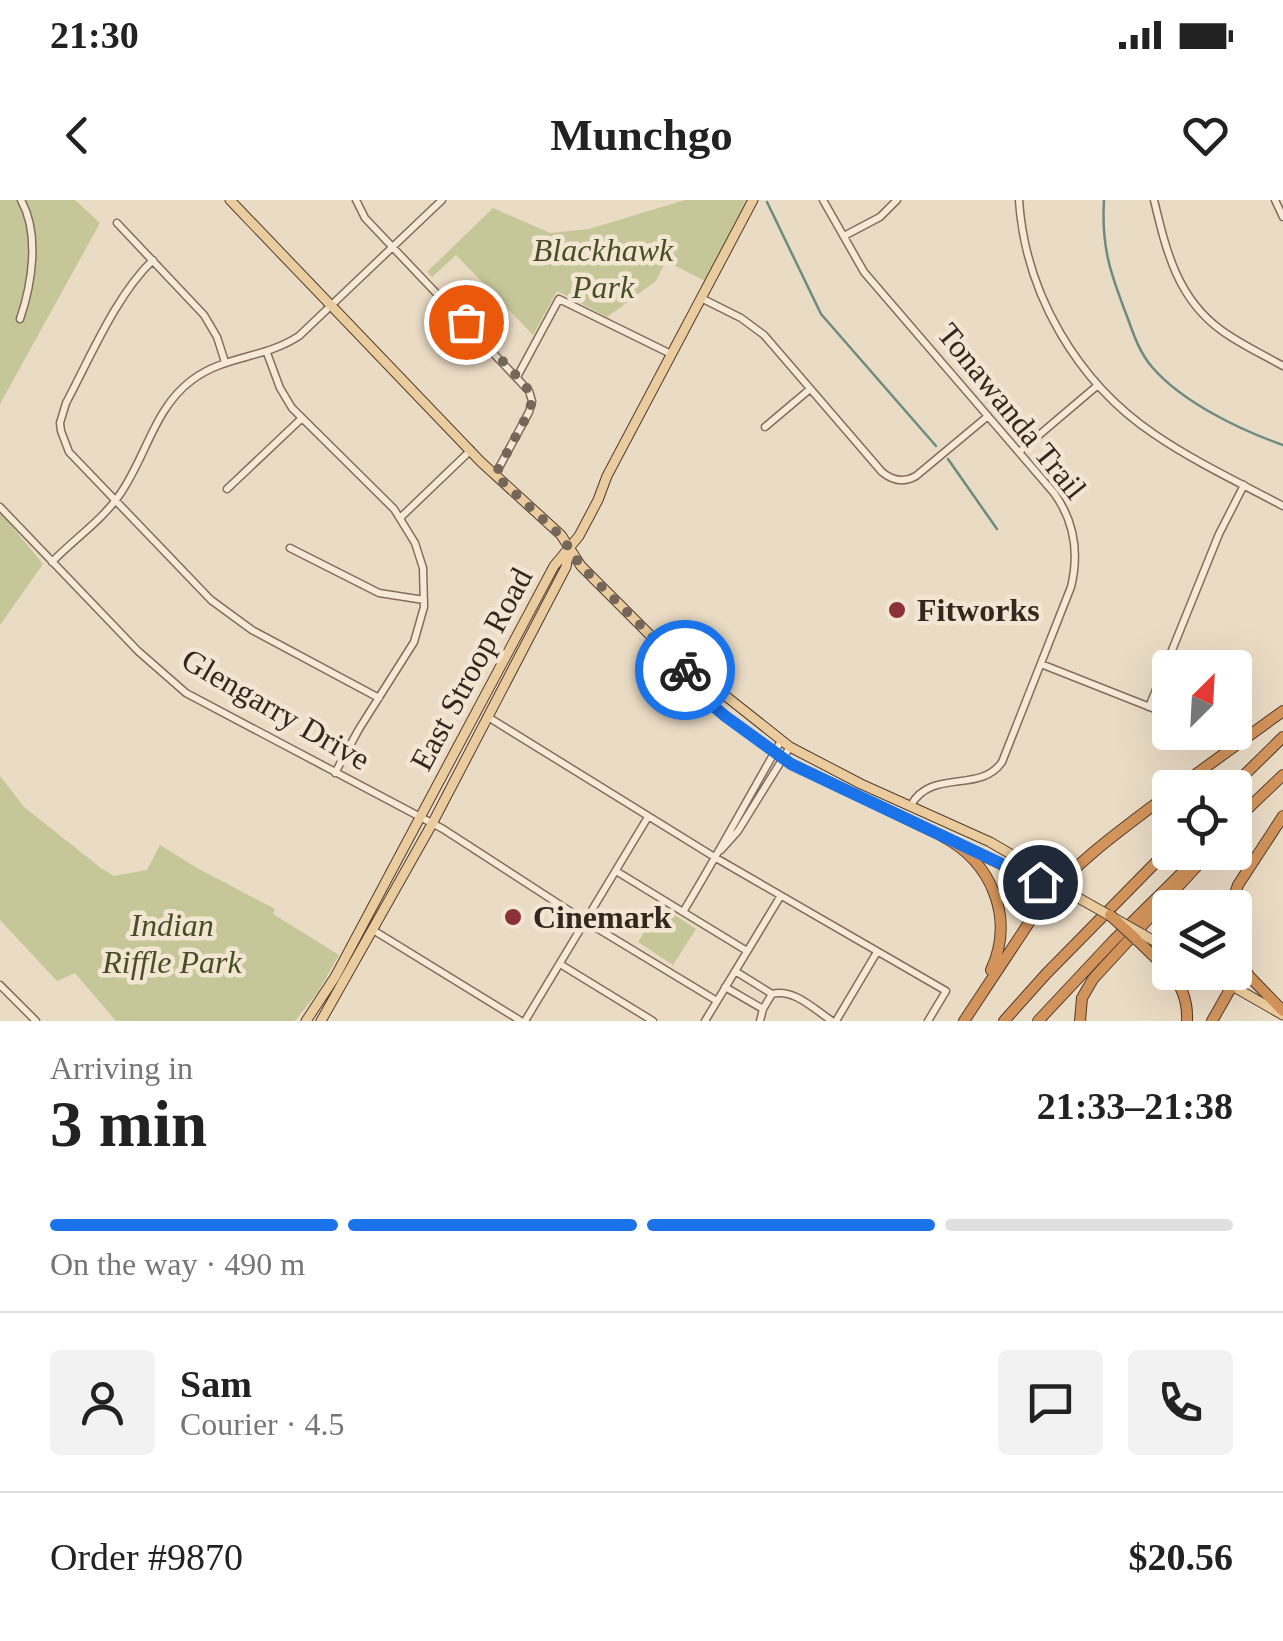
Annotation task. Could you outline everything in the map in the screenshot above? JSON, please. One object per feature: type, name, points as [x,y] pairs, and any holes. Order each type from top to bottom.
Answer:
[{"type":"highway","points":[[1202,770],[1283,711]]},
{"type":"highway","points":[[1250,770],[1283,737]]},
{"type":"highway","points":[[1252,804],[1283,774]]},
{"type":"highway","points":[[964,1021],[1056,886],[1152,807]]},
{"type":"highway","points":[[1237,890],[1283,816]]},
{"type":"highway","points":[[942,836],[964,850],[982,870],[996,896],[1002,920],[997,958],[964,1021]]},
{"type":"highway","points":[[1004,1021],[1152,866]]},
{"type":"highway","points":[[1038,1021],[1113,940],[1186,870]]},
{"type":"highway","points":[[1080,1021],[1082,998],[1093,979],[1193,870]]},
{"type":"highway","points":[[1110,915],[1152,951]]},
{"type":"highway","points":[[1252,980],[1283,1013]]},
{"type":"highway","points":[[1182,990],[1187,1021]]},
{"type":"highway","points":[[1212,1021],[1230,990]]},
{"type":"main road","points":[[230,200],[495,475],[561,536],[581,566],[689,674],[703,678],[785,744],[1014,856],[1056,886]]},
{"type":"main road","points":[[569,548],[579,536],[753,200]]},
{"type":"main road","name":"East Stroop Road","points":[[321,1021],[432,824],[566,567],[569,548]]},
{"type":"main road","name":"East Stroop Road","points":[[306,1021],[335,978],[554,566],[569,548]]},
{"type":"main road","points":[[511,672],[514,641],[530,636]]},
{"type":"main road","points":[[689,674],[692,688],[779,755],[1110,915]]},
{"type":"main road","points":[[886,810],[896,808],[909,815],[915,807]]},
{"type":"main road","points":[[1139,936],[1152,942]]},
{"type":"main road","points":[[1240,990],[1283,1013]]},
{"type":"street","points":[[20,319],[33,241],[21,200]]},
{"type":"street","points":[[356,200],[366,218],[529,390],[532,405],[495,475]]},
{"type":"street","points":[[52,562],[116,500],[158,419],[175,395],[203,373],[267,353],[299,336],[442,200]]},
{"type":"street","name":"Tonawanda Trail","points":[[823,200],[864,272],[1064,508],[1074,536],[1071,588],[999,768],[987,776],[934,784],[924,791],[915,807]]},
{"type":"street","points":[[844,236],[880,218],[897,200]]},
{"type":"street","points":[[1019,200],[1028,254],[1044,301],[1062,336],[1098,385],[1153,434],[1283,506]]},
{"type":"street","points":[[1154,200],[1174,274],[1195,306],[1231,337],[1283,366]]},
{"type":"street","points":[[1275,200],[1283,217]]},
{"type":"street","points":[[117,224],[204,315],[225,363]]},
{"type":"street","points":[[153,260],[126,292],[66,403],[61,432],[68,452],[226,612],[379,698]]},
{"type":"street","points":[[701,298],[757,330],[882,472],[898,480],[916,476],[988,416]]},
{"type":"street","points":[[518,377],[559,299],[671,354]]},
{"type":"street","points":[[267,353],[280,388],[301,419],[355,468],[400,518],[420,557],[424,600],[414,642],[335,773]]},
{"type":"street","points":[[1019,452],[1098,385]]},
{"type":"street","points":[[765,427],[810,389]]},
{"type":"street","points":[[228,489],[301,419]]},
{"type":"street","points":[[400,518],[471,450]]},
{"type":"street","points":[[1149,707],[1219,534],[1244,485]]},
{"type":"street","name":"Glengarry Drive","points":[[0,508],[138,651],[186,693],[468,844],[717,1001]]},
{"type":"street","points":[[290,548],[379,592],[424,600]]},
{"type":"street","points":[[1041,664],[1152,708]]},
{"type":"street","points":[[488,717],[780,896],[946,991],[928,1021]]},
{"type":"street","points":[[682,912],[718,855],[732,824],[785,744]]},
{"type":"street","points":[[373,930],[523,1021],[648,817]]},
{"type":"street","points":[[616,871],[747,951]]},
{"type":"street","points":[[705,1021],[780,896]]},
{"type":"street","points":[[760,1021],[772,994],[781,991],[834,1021],[877,952]]},
{"type":"street","points":[[560,964],[653,1021]]},
{"type":"street","points":[[735,971],[772,994]]},
{"type":"street","points":[[0,985],[36,1021]]},
{"type":"street","points":[[725,987],[765,1006]]},
{"type":"green space","points":[[0,200],[75,200],[100,223],[0,404]]},
{"type":"green space","name":"Blackhawk Park","points":[[685,200],[747,200],[705,281],[666,261],[656,281],[607,317],[557,291],[533,335],[456,255],[432,277],[427,272],[493,208],[550,233],[589,229]]},
{"type":"green space","points":[[0,512],[43,564],[0,625]]},
{"type":"green space","name":"Indian Riffle Park","points":[[0,776],[24,807],[114,876],[147,870],[160,845],[275,909],[273,914],[339,955],[318,992],[295,1021],[116,1021],[75,973],[57,981],[0,920]]},
{"type":"green space","points":[[661,906],[696,929],[673,965],[638,942]]},
{"type":"waterway","points":[[1104,200],[1104,233],[1112,275],[1148,362],[1164,380],[1195,403],[1283,445]]},
{"type":"waterway","points":[[767,202],[821,314],[936,446]]},
{"type":"waterway","points":[[948,459],[997,529]]},
{"type":"way so far","points":[[466,322],[531,396],[529,412],[495,475],[561,536],[581,566],[685,670]]},
{"type":"place","name":"Fitworks","points":[[897,610]]},
{"type":"place","name":"Cinemark","points":[[513,917]]},
{"type":"route","points":[[685,670],[692,688],[791,764],[1040,882]]}]
